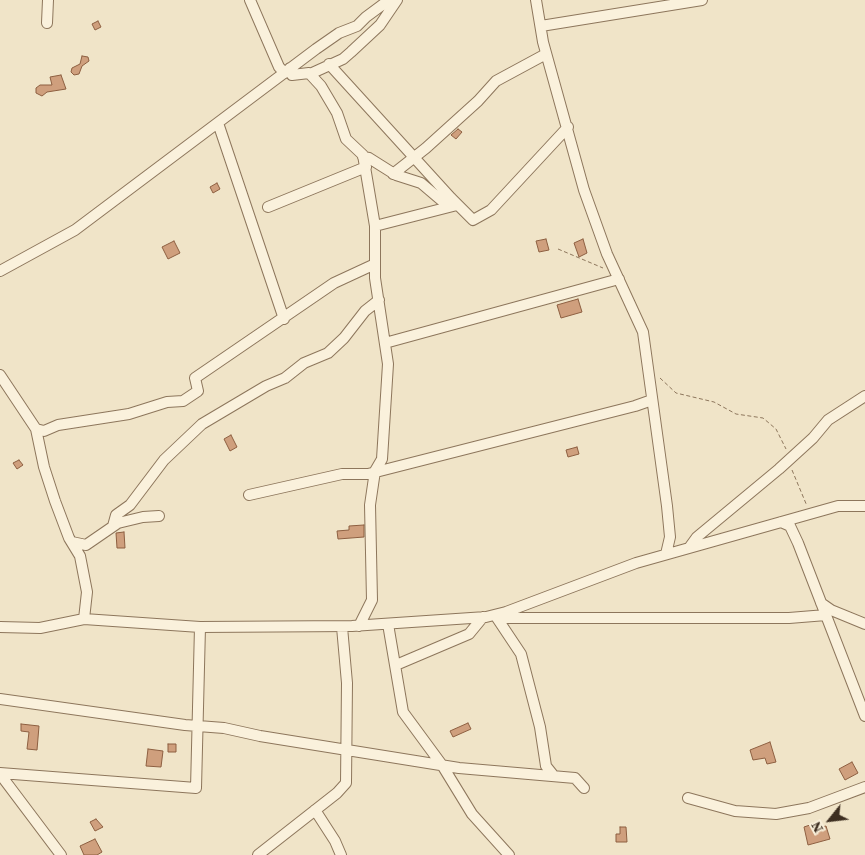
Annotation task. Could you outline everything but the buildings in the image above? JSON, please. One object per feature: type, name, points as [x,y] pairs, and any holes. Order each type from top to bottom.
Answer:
[{"type":"street","points":[[47,23],[48,0]]},
{"type":"street","points":[[250,0],[279,67],[288,70],[292,75],[310,74],[343,59],[372,33],[397,0]]},
{"type":"street","points":[[0,271],[75,230],[288,70],[339,33],[357,26],[366,16],[389,0]]},
{"type":"street","points":[[536,0],[546,54],[568,127],[584,190],[607,254],[643,332],[670,537],[666,554]]},
{"type":"street","points":[[541,26],[702,0]]},
{"type":"street","points":[[393,174],[414,158],[478,101],[496,81],[546,54]]},
{"type":"street","points":[[329,64],[454,202],[473,220],[491,210],[568,127]]},
{"type":"street","points":[[310,74],[326,91],[346,139],[358,148],[365,162],[375,226],[375,264],[388,364],[382,459],[375,471],[370,505],[372,600],[359,626]]},
{"type":"street","points":[[218,123],[284,319]]},
{"type":"street","points":[[268,207],[365,162],[369,158],[393,174],[421,183],[441,200],[454,202]]},
{"type":"street","points":[[375,226],[454,202]]},
{"type":"street","points":[[36,429],[44,431],[58,425],[129,414],[167,402],[183,401],[198,391],[195,378],[284,319],[334,283],[375,264]]},
{"type":"street","points":[[385,343],[618,280]]},
{"type":"street","points":[[113,526],[116,516],[130,506],[164,460],[202,424],[266,386],[285,378],[304,363],[328,353],[344,338],[365,311],[379,300]]},
{"type":"street","points":[[0,375],[36,429],[47,476],[72,542],[80,556],[87,605],[84,620]]},
{"type":"street","points":[[689,548],[704,532],[790,459],[828,420],[865,396]]},
{"type":"street","points":[[250,495],[342,474],[368,474],[635,406],[652,400]]},
{"type":"street","points":[[396,665],[470,634],[490,617],[636,563],[838,506],[865,506]]},
{"type":"street","points":[[72,542],[86,544],[113,526],[136,518],[159,516]]},
{"type":"street","points":[[781,522],[790,526],[798,543],[865,716]]},
{"type":"street","points":[[819,600],[831,610],[865,624]]},
{"type":"street","points":[[0,627],[40,628],[84,620],[200,627],[359,626],[490,617],[769,618],[826,615]]},
{"type":"street","points":[[490,617],[521,654],[528,678],[546,766],[554,776]]},
{"type":"street","points":[[388,624],[403,712],[442,765],[472,814],[509,855]]},
{"type":"street","points":[[258,855],[337,793],[346,783],[347,683],[342,626]]},
{"type":"street","points":[[0,773],[196,788],[200,627]]},
{"type":"street","points":[[0,699],[224,728],[442,765],[575,778],[584,788]]},
{"type":"street","points":[[0,773],[62,855]]},
{"type":"street","points":[[688,798],[735,811],[776,814],[810,808],[865,787]]},
{"type":"street","points":[[315,810],[335,841],[341,855]]},
{"type":"path","points":[[558,249],[570,256],[596,263],[618,280]]},
{"type":"path","points":[[659,378],[676,393],[714,402],[736,414],[756,416],[767,420],[779,435],[810,513]]}]
